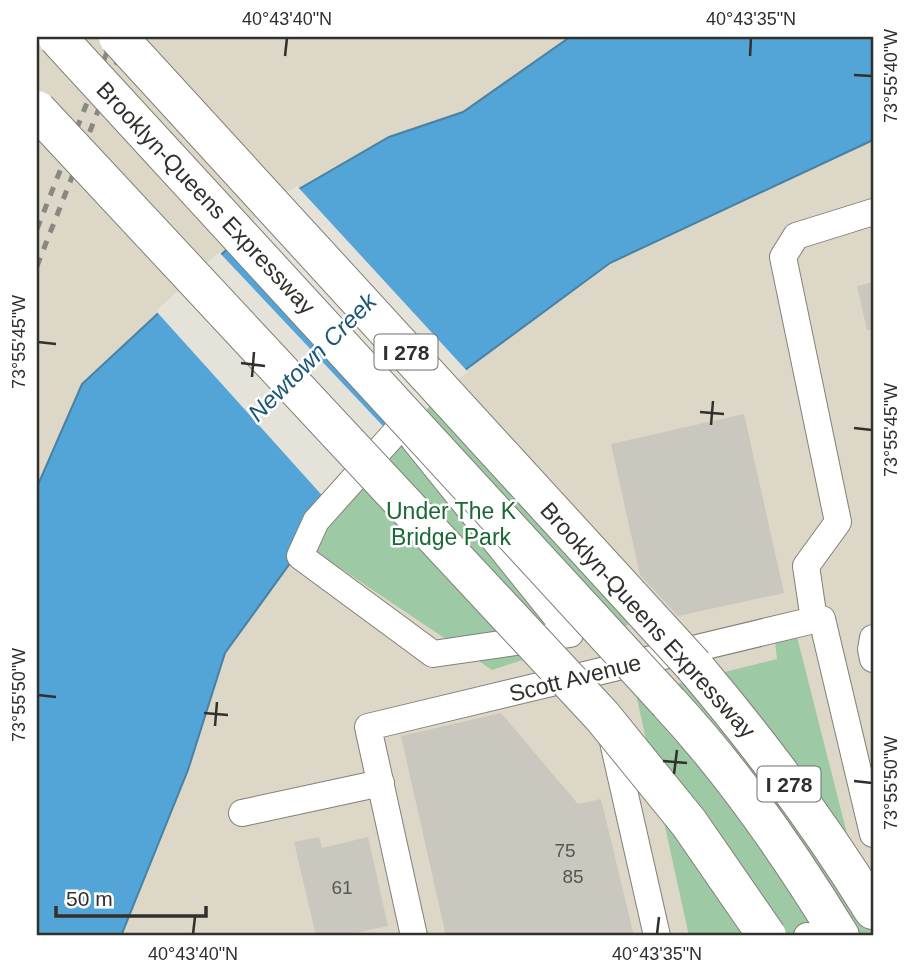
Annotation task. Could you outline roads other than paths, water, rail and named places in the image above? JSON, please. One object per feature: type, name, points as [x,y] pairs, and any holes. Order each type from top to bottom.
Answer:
[{"type":"highway","name":"Brooklyn-Queens Expressway","points":[[57,37],[689,725],[778,840],[840,936]]},
{"type":"highway","name":"Brooklyn-Queens Expressway","points":[[118,37],[702,675],[815,819],[873,910]]},
{"type":"highway","points":[[37,110],[602,716],[689,823],[767,936]]},
{"type":"street","points":[[873,212],[796,236],[783,257],[838,522],[806,566],[873,834]]},
{"type":"street","points":[[403,424],[570,634],[433,654],[300,556],[316,521],[403,424]]},
{"type":"street","name":"Scott Avenue","points":[[381,783],[368,727],[818,620]]},
{"type":"street","points":[[873,638],[873,659]]},
{"type":"street","points":[[598,672],[657,936]]},
{"type":"street","points":[[242,813],[381,783],[414,936]]},
{"type":"water","name":"Newtown Creek","points":[[570,37],[873,37],[873,140],[610,263],[442,387],[304,544],[225,653],[188,770],[121,936],[37,936],[37,487],[82,384],[280,200],[389,137],[463,112]]},
{"type":"railway","points":[[37,229],[113,37]]},
{"type":"railway","points":[[37,266],[127,37]]},
{"type":"park label","name":"Under The K Bridge Park","points":[[451,524]]}]
